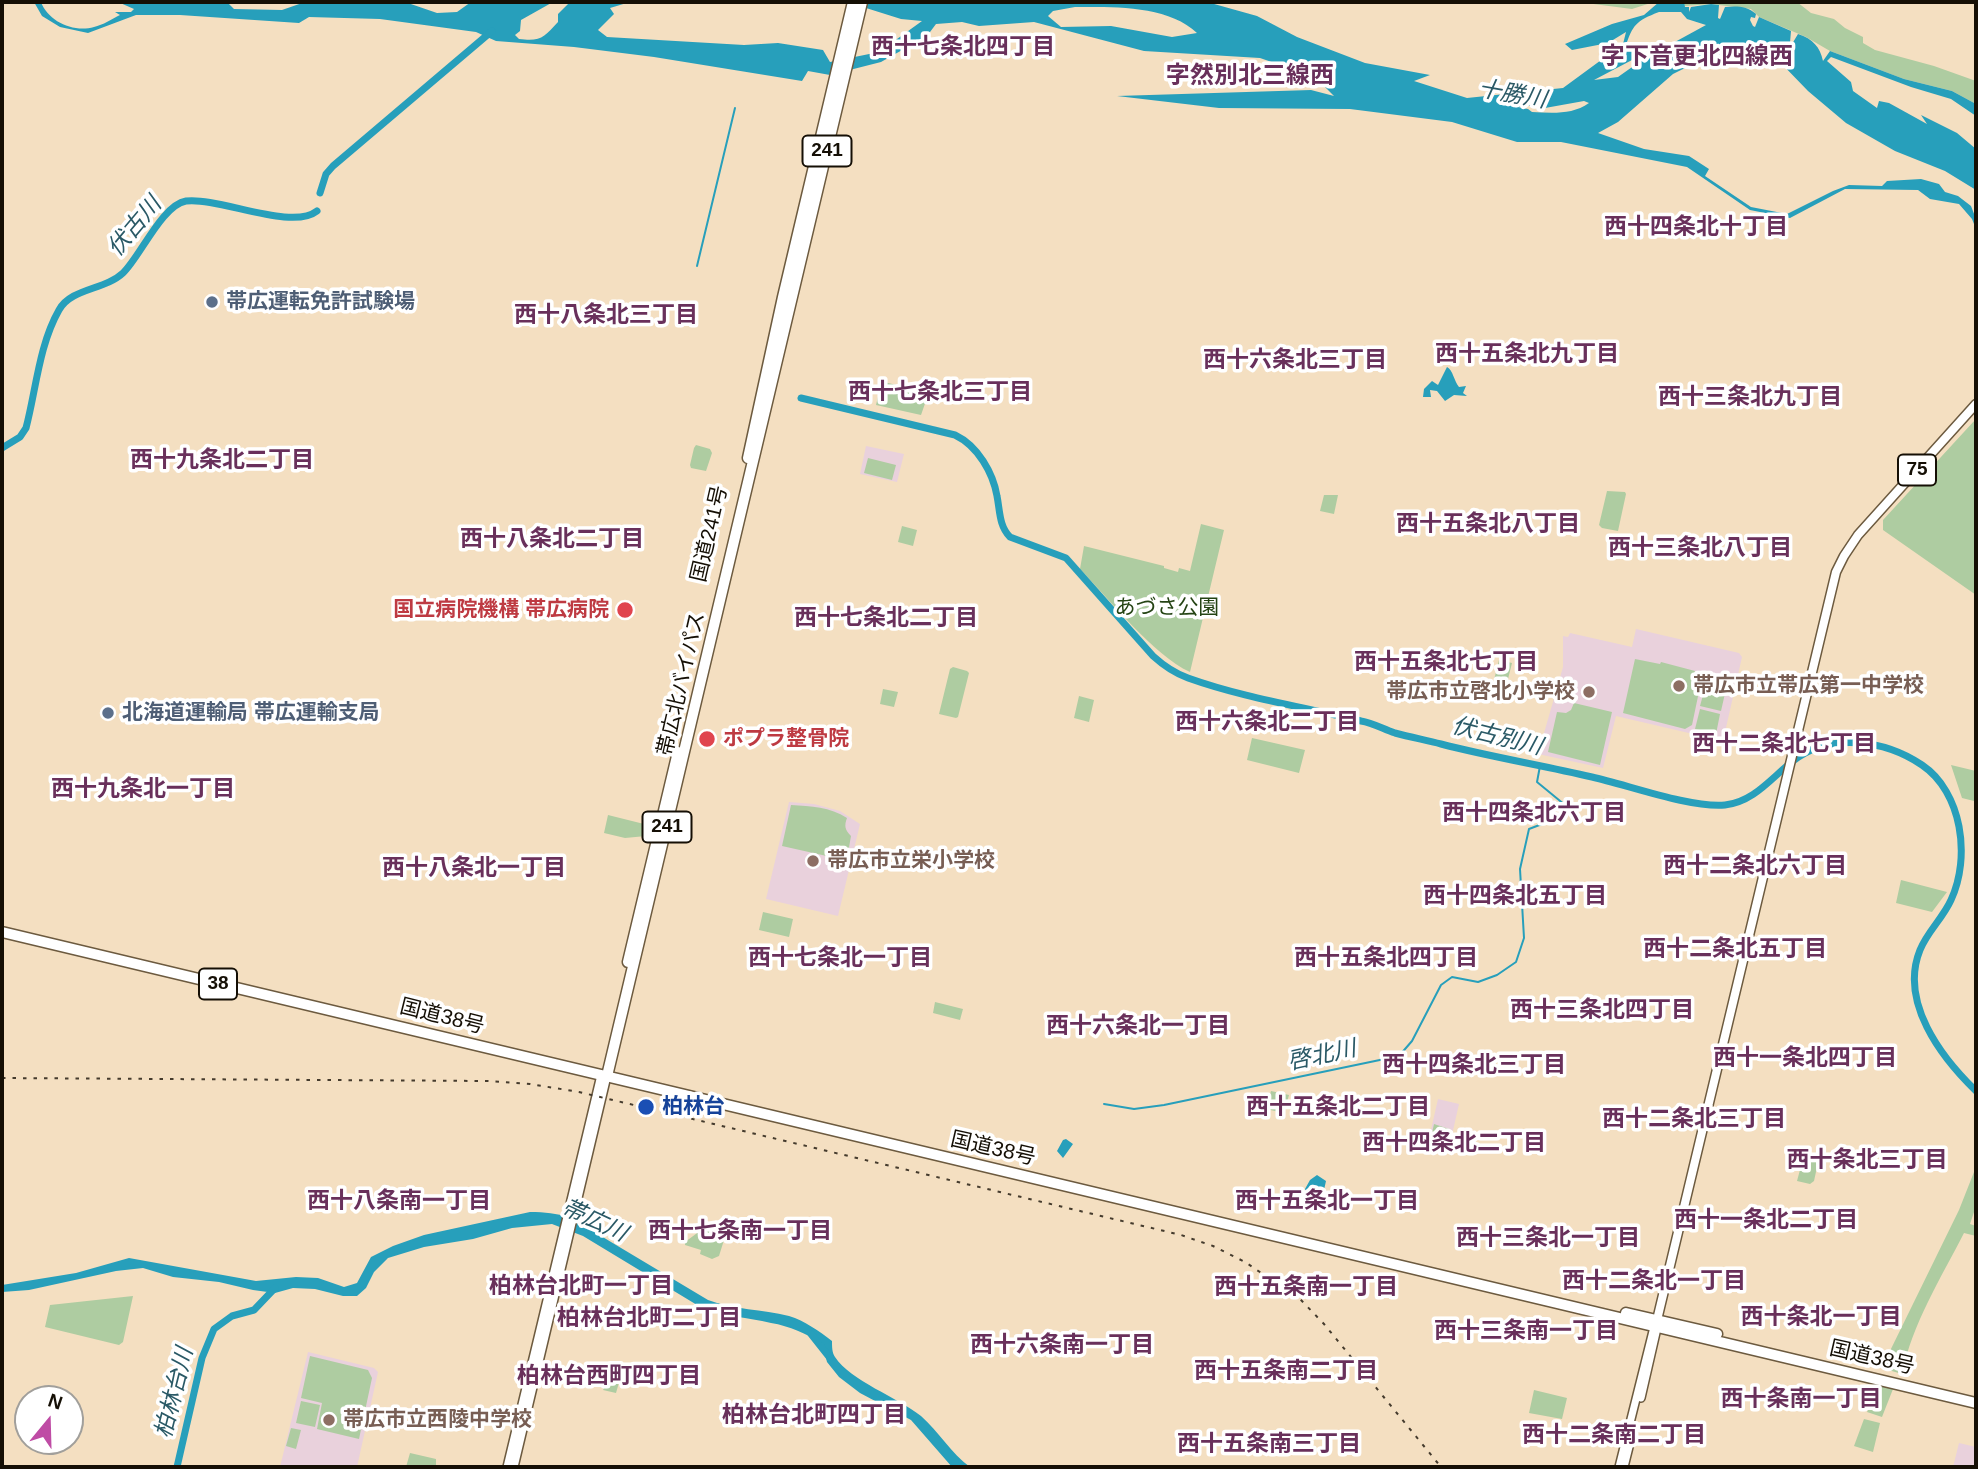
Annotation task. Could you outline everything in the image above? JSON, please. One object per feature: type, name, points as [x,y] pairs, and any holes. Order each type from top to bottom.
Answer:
[{"type":"highway","name":"国道241号","points":[[787,299],[853,2]]},
{"type":"highway","name":"国道241号","points":[[605,1073],[741,488],[862,2]]},
{"type":"highway","name":"国道38号","points":[[2,926],[1976,1403]]},
{"type":"highway","name":"国道38号","points":[[2,932],[605,1073]]},
{"type":"highway","name":"国道38号","points":[[1656,1325],[1976,1396]]},
{"type":"main road","name":"75","points":[[1656,1325],[1831,590],[1844,556],[1858,535],[1976,404]]},
{"type":"main road","points":[[514,1467],[605,1073]]},
{"type":"main road","points":[[507,1467],[564,1246]]},
{"type":"main road","points":[[1622,1467],[1656,1325]]},
{"type":"shaded area","points":[[866,446],[904,454],[897,482],[860,474]]},
{"type":"shaded area","points":[[1636,629],[1739,653],[1742,657],[1723,741],[1616,716],[1603,768],[1538,754],[1563,667],[1563,636],[1568,637],[1570,633],[1632,647]]},
{"type":"shaded area","name":"帯広市立栄小学校","points":[[789,802],[814,804],[840,811],[860,824],[838,916],[766,899]]},
{"type":"shaded area","points":[[1438,1099],[1459,1104],[1449,1148],[1428,1143]]},
{"type":"shaded area","name":"帯広市立西陵中学校","points":[[308,1352],[374,1368],[378,1372],[357,1467],[280,1467]]},
{"type":"shaded area","points":[[1959,1443],[1976,1447],[1976,1467],[1953,1467]]},
{"type":"green space","points":[[1578,2],[1654,2],[1632,9]]},
{"type":"green space","points":[[1684,2],[1797,2],[1811,13],[1834,19],[1863,37],[1863,43],[1875,50],[1976,81],[1976,104],[1952,91],[1904,79],[1830,51],[1806,37],[1759,17],[1751,9],[1711,4],[1684,6]]},
{"type":"green space","points":[[884,382],[926,392],[928,395],[921,415],[876,405],[881,384]]},
{"type":"green space","points":[[1975,420],[1976,595],[1883,530],[1883,520]]},
{"type":"green space","points":[[696,445],[710,449],[712,453],[706,471],[691,468]]},
{"type":"green space","points":[[868,458],[896,465],[892,480],[864,473]]},
{"type":"green space","points":[[1607,491],[1626,494],[1618,531],[1599,525]]},
{"type":"green space","points":[[1324,495],[1338,495],[1334,514],[1320,511]]},
{"type":"green space","name":"あづさ公園","points":[[1201,524],[1224,530],[1190,672],[1147,640],[1080,569],[1084,546],[1178,572],[1179,568],[1190,571]]},
{"type":"green space","points":[[902,526],[917,530],[913,546],[898,542]]},
{"type":"green space","points":[[1635,659],[1660,664],[1661,662],[1695,671],[1694,678],[1701,682],[1692,725],[1685,729],[1623,713]]},
{"type":"green space","points":[[1499,660],[1512,663],[1507,683],[1494,680]]},
{"type":"green space","points":[[953,667],[969,673],[956,718],[939,714],[950,669]]},
{"type":"green space","points":[[1706,684],[1726,689],[1721,711],[1700,706]]},
{"type":"green space","points":[[883,689],[898,692],[894,707],[880,704]]},
{"type":"green space","points":[[1079,696],[1094,700],[1089,722],[1074,718]]},
{"type":"green space","points":[[1574,703],[1612,712],[1600,765],[1548,752],[1557,712],[1566,713]]},
{"type":"green space","points":[[1700,709],[1720,714],[1716,734],[1695,729]]},
{"type":"green space","points":[[1252,738],[1305,750],[1299,773],[1247,760]]},
{"type":"green space","points":[[1951,765],[1976,771],[1974,801],[1962,798]]},
{"type":"green space","points":[[791,805],[827,809],[847,818],[846,828],[851,836],[848,853],[840,859],[782,846]]},
{"type":"green space","points":[[608,815],[648,825],[646,836],[625,838],[604,833]]},
{"type":"green space","points":[[1901,880],[1947,892],[1932,912],[1896,903]]},
{"type":"green space","points":[[763,912],[793,919],[789,937],[759,930]]},
{"type":"green space","points":[[935,1002],[963,1009],[960,1020],[933,1013]]},
{"type":"green space","points":[[1271,1091],[1289,1095],[1284,1113],[1266,1109]]},
{"type":"green space","points":[[1434,1124],[1449,1129],[1443,1145],[1430,1142]]},
{"type":"green space","points":[[1804,1155],[1819,1158],[1814,1181],[1810,1184],[1797,1181]]},
{"type":"green space","points":[[1974,1172],[1976,1206],[1970,1224],[1976,1226],[1976,1236],[1964,1233],[1920,1319],[1902,1374],[1885,1369],[1888,1355],[1959,1210]]},
{"type":"green space","points":[[704,1228],[728,1231],[719,1256],[712,1259],[700,1254],[701,1250],[685,1245],[685,1242]]},
{"type":"green space","points":[[133,1296],[123,1342],[119,1345],[45,1327],[50,1305]]},
{"type":"green space","points":[[310,1356],[368,1370],[372,1378],[359,1439],[317,1429],[322,1403],[301,1398]]},
{"type":"green space","points":[[615,1371],[622,1372],[616,1393],[603,1390],[606,1379]]},
{"type":"green space","points":[[1879,1385],[1893,1389],[1882,1417],[1867,1412]]},
{"type":"green space","points":[[1534,1390],[1567,1398],[1562,1419],[1529,1413]]},
{"type":"green space","points":[[301,1401],[320,1405],[315,1427],[296,1423]]},
{"type":"green space","points":[[1864,1419],[1880,1423],[1873,1452],[1854,1446]]},
{"type":"green space","points":[[291,1428],[301,1430],[296,1449],[286,1446]]},
{"type":"green space","points":[[410,1453],[436,1459],[436,1467],[406,1467]]},
{"type":"water","name":"十勝川","points":[[34,2],[41,2],[49,15],[62,24],[86,28],[101,25],[120,15],[115,12],[131,12],[134,9],[118,2],[227,2],[234,9],[282,10],[305,2],[405,2],[437,13],[457,12],[471,2],[553,2],[521,20],[520,31],[515,35],[519,39],[532,40],[541,37],[558,22],[558,14],[570,2],[630,2],[610,8],[614,14],[598,30],[607,37],[744,45],[778,43],[823,50],[830,62],[879,52],[922,21],[901,19],[847,2],[1207,2],[1257,16],[1297,37],[1365,63],[1430,75],[1414,81],[1467,98],[1563,88],[1623,44],[1626,32],[1608,43],[1572,50],[1565,44],[1612,24],[1644,15],[1659,2],[1684,2],[1685,7],[1689,7],[1689,12],[1691,7],[1711,4],[1719,5],[1720,19],[1725,7],[1749,9],[1756,14],[1755,18],[1751,17],[1750,20],[1755,27],[1759,17],[1791,31],[1792,44],[1798,34],[1808,38],[1818,48],[1823,61],[1830,51],[1904,79],[1952,91],[1976,104],[1976,116],[1951,99],[1831,57],[1827,61],[1851,82],[1853,91],[1877,108],[1879,101],[1889,103],[1927,124],[1921,115],[1957,133],[1976,149],[1976,190],[1945,171],[1895,151],[1846,123],[1808,91],[1778,60],[1753,54],[1711,55],[1673,74],[1618,122],[1598,133],[1644,149],[1689,156],[1709,169],[1705,176],[1751,207],[1787,214],[1849,185],[1882,186],[1887,181],[1921,179],[1939,184],[1945,192],[1958,196],[1971,206],[1976,219],[1976,229],[1972,219],[1959,204],[1930,199],[1918,190],[1845,189],[1790,218],[1750,210],[1687,167],[1561,142],[1517,142],[1452,122],[1350,109],[1219,108],[1117,96],[1311,90],[1334,96],[1315,77],[1260,58],[1144,51],[1034,22],[979,26],[962,22],[936,24],[927,36],[881,62],[830,75],[808,71],[802,81],[654,57],[496,41],[476,32],[380,19],[309,17],[299,23],[180,15],[136,15],[88,33],[60,27],[42,16]],"holes":[[[1075,7],[1156,12],[1185,24],[1197,33],[1172,37],[1111,26],[1061,27],[1048,16],[1053,11]],[[1659,12],[1681,12],[1687,19],[1706,25],[1642,60],[1618,77],[1594,80],[1639,54],[1638,49],[1625,48],[1630,34],[1640,21]],[[1584,101],[1589,103],[1576,110],[1562,112],[1532,112],[1518,107],[1537,105],[1545,108]]]},
{"type":"water","points":[[1447,367],[1459,387],[1466,386],[1463,393],[1467,396],[1454,395],[1445,401],[1437,391],[1430,390],[1431,397],[1423,397],[1424,389],[1432,381],[1438,385]]},
{"type":"water","points":[[1066,1139],[1073,1144],[1063,1158],[1057,1151]]},
{"type":"water","points":[[1317,1175],[1326,1181],[1320,1208],[1315,1211],[1311,1208],[1305,1189]]},
{"type":"water","points":[[530,1212],[551,1213],[576,1220],[708,1300],[789,1316],[806,1323],[832,1341],[834,1355],[842,1366],[921,1416],[970,1467],[952,1467],[911,1420],[860,1393],[839,1377],[827,1362],[822,1343],[785,1326],[702,1308],[583,1236],[552,1224],[512,1228],[473,1239],[424,1247],[388,1258],[357,1296],[293,1288],[275,1293],[219,1282],[173,1277],[143,1268],[116,1271],[29,1290],[2,1292],[2,1285],[76,1273],[129,1258],[256,1281],[318,1278],[344,1287],[357,1283],[371,1257],[393,1246],[424,1235]]},
{"type":"waterway","name":"伏古川","points":[[320,193],[326,174],[333,166],[492,31]]},
{"type":"waterway","points":[[697,266],[735,108]]},
{"type":"waterway","name":"伏古川","points":[[2,448],[20,437],[26,428],[42,353],[52,324],[64,303],[80,293],[116,279],[123,273],[160,221],[177,205],[186,201],[200,201],[273,216],[291,217],[306,216],[317,211]]},
{"type":"waterway","name":"伏古別川","points":[[801,398],[955,435],[963,440],[971,446],[988,469],[995,487],[1002,523],[1010,537],[1066,558],[1153,656],[1178,674],[1209,685],[1365,722],[1395,733],[1460,749],[1592,777],[1677,800],[1711,805],[1725,805],[1745,799],[1793,761],[1824,746],[1840,743],[1875,745],[1907,756],[1936,777],[1946,791],[1959,826],[1961,846],[1957,883],[1948,907],[1920,950],[1915,970],[1915,989],[1919,1008],[1937,1045],[1976,1091]]},
{"type":"waterway","name":"啓北川","points":[[1104,1104],[1134,1109],[1164,1105],[1399,1056],[1412,1041],[1441,985],[1452,977],[1478,982],[1497,975],[1516,962],[1524,938],[1520,869],[1529,829],[1563,816],[1565,805],[1537,782],[1540,766]]},
{"type":"waterway","name":"柏林台川","points":[[177,1467],[202,1358],[214,1329],[232,1316],[254,1310],[275,1288]]},
{"type":"waterway","name":"帯広川","points":[[811,1334],[830,1358]]},
{"type":"railway","points":[[2,1078],[487,1081],[530,1084],[579,1092],[1181,1235],[1213,1246],[1245,1262],[1300,1299],[1324,1324],[1441,1467]]},
{"type":"place","name":"帯広運転免許試験場","points":[[212,302]]},
{"type":"place","name":"国立病院機構 帯広病院","points":[[625,610]]},
{"type":"place","name":"帯広市立帯広第一中学校","points":[[1679,686]]},
{"type":"place","name":"帯広市立啓北小学校","points":[[1589,692]]},
{"type":"place","name":"北海道運輸局 帯広運輸支局","points":[[108,713]]},
{"type":"place","name":"ポプラ整骨院","points":[[707,739]]},
{"type":"place","name":"帯広市立栄小学校","points":[[813,861]]},
{"type":"place","name":"柏林台","points":[[646,1107]]},
{"type":"place","name":"帯広市立西陵中学校","points":[[329,1420]]},
{"type":"district","name":"西十七条北四丁目","points":[[963,48]]},
{"type":"district","name":"字下音更北四線西","points":[[1697,57]]},
{"type":"district","name":"字然別北三線西","points":[[1250,76]]},
{"type":"district","name":"西十四条北十丁目","points":[[1696,228]]},
{"type":"district","name":"西十八条北三丁目","points":[[606,316]]},
{"type":"district","name":"西十五条北九丁目","points":[[1527,355]]},
{"type":"district","name":"西十六条北三丁目","points":[[1295,361]]},
{"type":"district","name":"西十七条北三丁目","points":[[940,393]]},
{"type":"district","name":"西十三条北九丁目","points":[[1750,398]]},
{"type":"district","name":"西十九条北二丁目","points":[[222,461]]},
{"type":"district","name":"西十五条北八丁目","points":[[1488,525]]},
{"type":"district","name":"西十八条北二丁目","points":[[552,540]]},
{"type":"district","name":"西十三条北八丁目","points":[[1700,549]]},
{"type":"district","name":"西十七条北二丁目","points":[[886,619]]},
{"type":"district","name":"西十五条北七丁目","points":[[1446,663]]},
{"type":"district","name":"西十六条北二丁目","points":[[1267,723]]},
{"type":"district","name":"西十二条北七丁目","points":[[1784,745]]},
{"type":"district","name":"西十九条北一丁目","points":[[143,790]]},
{"type":"district","name":"西十四条北六丁目","points":[[1534,814]]},
{"type":"district","name":"西十二条北六丁目","points":[[1755,867]]},
{"type":"district","name":"西十八条北一丁目","points":[[474,869]]},
{"type":"district","name":"西十四条北五丁目","points":[[1515,897]]},
{"type":"district","name":"西十二条北五丁目","points":[[1735,950]]},
{"type":"district","name":"西十七条北一丁目","points":[[840,959]]},
{"type":"district","name":"西十五条北四丁目","points":[[1386,959]]},
{"type":"district","name":"西十三条北四丁目","points":[[1602,1011]]},
{"type":"district","name":"西十六条北一丁目","points":[[1138,1027]]},
{"type":"district","name":"西十一条北四丁目","points":[[1805,1059]]},
{"type":"district","name":"西十四条北三丁目","points":[[1474,1066]]},
{"type":"district","name":"西十五条北二丁目","points":[[1338,1108]]},
{"type":"district","name":"西十二条北三丁目","points":[[1694,1120]]},
{"type":"district","name":"西十四条北二丁目","points":[[1454,1144]]},
{"type":"district","name":"西十条北三丁目","points":[[1867,1161]]},
{"type":"district","name":"西十八条南一丁目","points":[[399,1202]]},
{"type":"district","name":"西十五条北一丁目","points":[[1327,1202]]},
{"type":"district","name":"西十一条北二丁目","points":[[1766,1221]]},
{"type":"district","name":"西十七条南一丁目","points":[[740,1232]]},
{"type":"district","name":"西十三条北一丁目","points":[[1548,1239]]},
{"type":"district","name":"西十二条北一丁目","points":[[1654,1282]]},
{"type":"district","name":"柏林台北町一丁目","points":[[581,1287]]},
{"type":"district","name":"西十五条南一丁目","points":[[1306,1288]]},
{"type":"district","name":"西十条北一丁目","points":[[1821,1318]]},
{"type":"district","name":"柏林台北町二丁目","points":[[649,1319]]},
{"type":"district","name":"西十三条南一丁目","points":[[1526,1332]]},
{"type":"district","name":"西十六条南一丁目","points":[[1062,1346]]},
{"type":"district","name":"西十五条南二丁目","points":[[1286,1372]]},
{"type":"district","name":"柏林台西町四丁目","points":[[609,1377]]},
{"type":"district","name":"西十条南一丁目","points":[[1801,1400]]},
{"type":"district","name":"柏林台北町四丁目","points":[[814,1416]]},
{"type":"district","name":"西十二条南二丁目","points":[[1614,1436]]},
{"type":"district","name":"西十五条南三丁目","points":[[1269,1445]]}]
